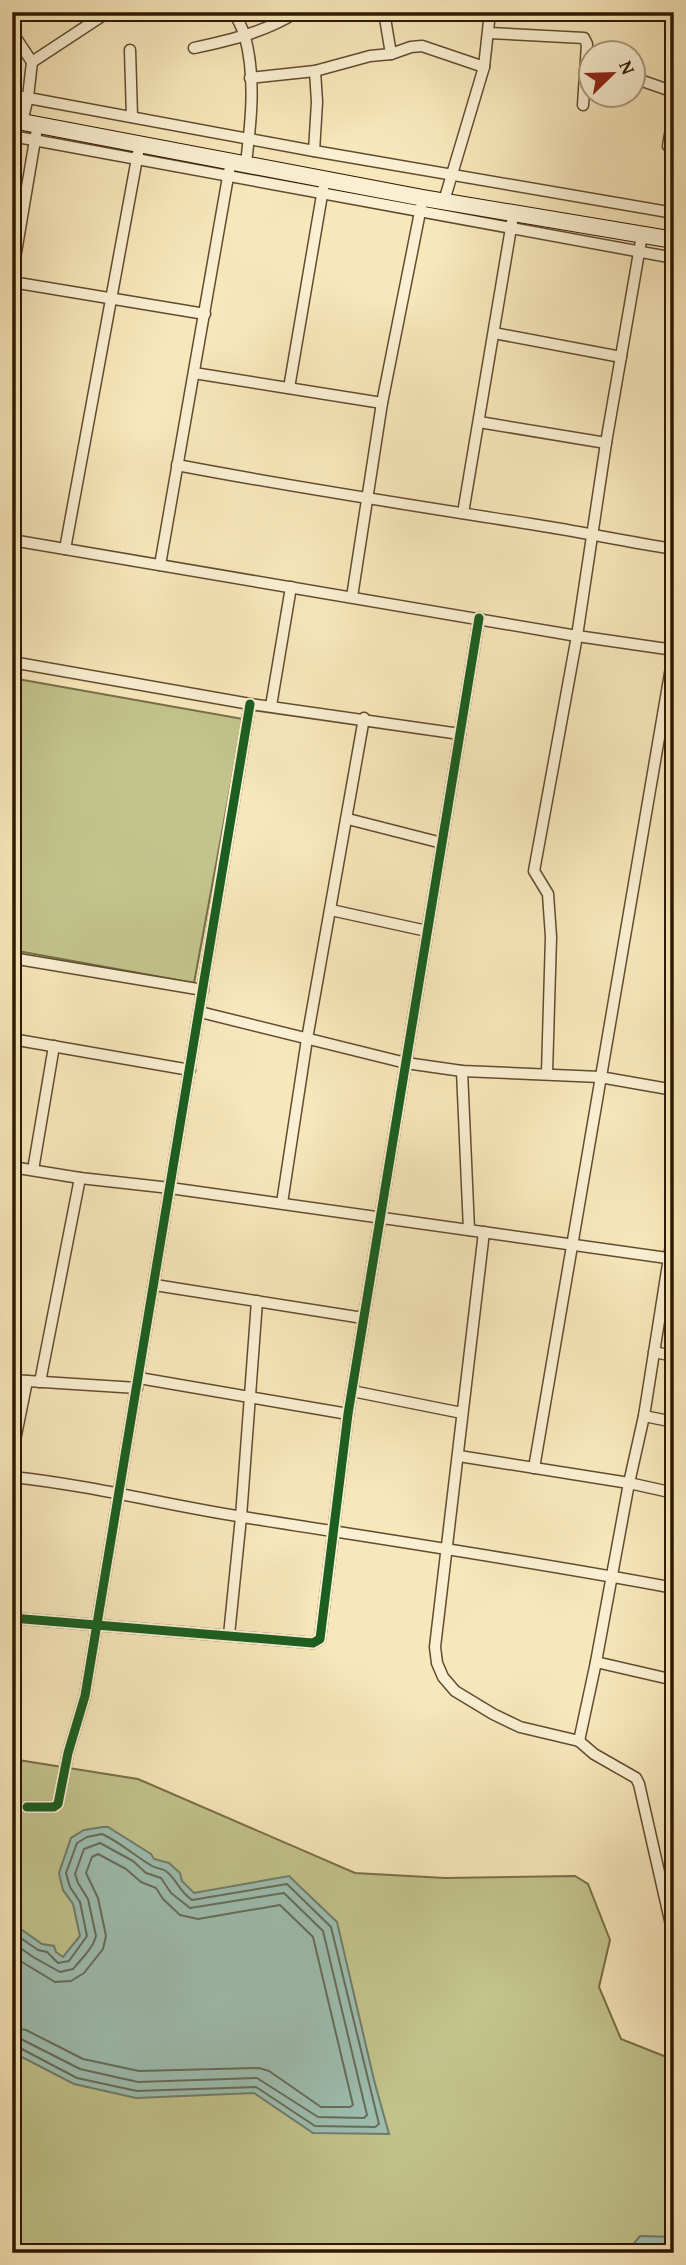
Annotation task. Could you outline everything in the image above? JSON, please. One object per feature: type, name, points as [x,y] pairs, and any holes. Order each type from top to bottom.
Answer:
[{"type":"street","points":[[32,62],[108,12]]},
{"type":"street","points":[[160,565],[205,314],[235,166],[249,138],[250,78],[245,37],[234,12]]},
{"type":"street","points":[[194,48],[245,37],[297,12]]},
{"type":"street","points":[[384,12],[391,54]]},
{"type":"street","points":[[444,201],[484,66],[490,12]]},
{"type":"street","points":[[12,32],[32,62],[12,276]]},
{"type":"street","points":[[489,33],[584,38]]},
{"type":"street","points":[[250,78],[315,71],[422,46],[484,66]]},
{"type":"street","points":[[130,50],[132,117]]},
{"type":"street","points":[[314,151],[317,102],[315,71]]},
{"type":"street","points":[[648,83],[674,92]]},
{"type":"street","points":[[12,95],[314,151],[674,213]]},
{"type":"street","points":[[668,146],[674,111]]},
{"type":"street","points":[[12,136],[27,127],[138,151],[235,166],[421,205],[512,220],[674,240]]},
{"type":"street","points":[[65,549],[138,151]]},
{"type":"street","points":[[289,388],[324,186]]},
{"type":"street","points":[[421,205],[444,201],[640,252],[674,258]]},
{"type":"street","points":[[352,597],[382,403],[421,205]]},
{"type":"street","points":[[463,513],[512,220]]},
{"type":"street","points":[[547,1073],[551,937],[548,894],[534,871],[577,636],[606,443],[642,235]]},
{"type":"street","points":[[12,282],[205,314]]},
{"type":"street","points":[[494,333],[621,357]]},
{"type":"street","points":[[194,373],[382,403]]},
{"type":"street","points":[[479,422],[606,443]]},
{"type":"street","points":[[177,465],[368,500],[463,513],[591,537],[674,549]]},
{"type":"street","points":[[12,540],[674,650],[534,1468]]},
{"type":"street","points":[[271,706],[291,587]]},
{"type":"street","points":[[12,1618],[313,1643],[320,1639],[348,1413],[479,618]]},
{"type":"street","points":[[12,662],[250,704],[364,718],[460,734]]},
{"type":"street","points":[[27,1807],[54,1807],[60,1800],[68,1753],[85,1696],[250,704]]},
{"type":"street","points":[[282,1203],[307,1040],[364,718]]},
{"type":"street","points":[[348,819],[442,844]]},
{"type":"street","points":[[331,910],[427,931]]},
{"type":"street","points":[[12,958],[203,989]]},
{"type":"street","points":[[200,1012],[406,1063],[463,1071],[600,1077],[674,1090]]},
{"type":"street","points":[[12,1039],[190,1070]]},
{"type":"street","points":[[33,1170],[54,1046]]},
{"type":"street","points":[[463,1071],[469,1230]]},
{"type":"street","points":[[12,1167],[671,1259]]},
{"type":"street","points":[[40,1382],[80,1178]]},
{"type":"street","points":[[579,1741],[597,1662],[629,1483],[644,1416],[671,1259],[674,1226]]},
{"type":"street","points":[[484,1232],[435,1647],[437,1663],[455,1691],[493,1714],[520,1727],[579,1741],[594,1754],[630,1773],[639,1784],[674,1938]]},
{"type":"street","points":[[155,1284],[363,1318]]},
{"type":"street","points":[[229,1635],[241,1517],[257,1301]]},
{"type":"street","points":[[654,1352],[674,1356]]},
{"type":"street","points":[[12,1380],[138,1383],[249,1396],[348,1413]]},
{"type":"street","points":[[12,1455],[27,1381]]},
{"type":"street","points":[[352,1391],[462,1413]]},
{"type":"street","points":[[644,1416],[674,1422]]},
{"type":"street","points":[[459,1456],[629,1483],[674,1493]]},
{"type":"street","points":[[12,1477],[66,1483],[241,1517],[674,1588]]},
{"type":"street","points":[[597,1662],[674,1680]]},
{"type":"green space","points":[[12,678],[243,719],[194,983],[12,950]]},
{"type":"green space","points":[[12,1759],[138,1779],[355,1873],[445,1878],[575,1876],[588,1884],[610,1940],[599,1987],[621,2039],[674,2060],[674,2253],[12,2253]]},
{"type":"water","points":[[108,1827],[151,1854],[154,1859],[169,1863],[194,1893],[289,1876],[337,1922],[389,2134],[313,2133],[254,2093],[136,2098],[74,2084],[12,2052],[12,1923],[42,1944],[54,1946],[56,1952],[63,1957],[80,1936],[73,1904],[63,1890],[59,1873],[71,1838],[84,1830]]},
{"type":"water","points":[[640,2236],[674,2237],[674,2253],[626,2253]]},
{"type":"cycle path","points":[[12,1618],[313,1643],[320,1639],[348,1414],[479,618]]},
{"type":"cycle path","points":[[27,1807],[54,1807],[58,1804],[68,1753],[85,1696],[250,704]]}]
